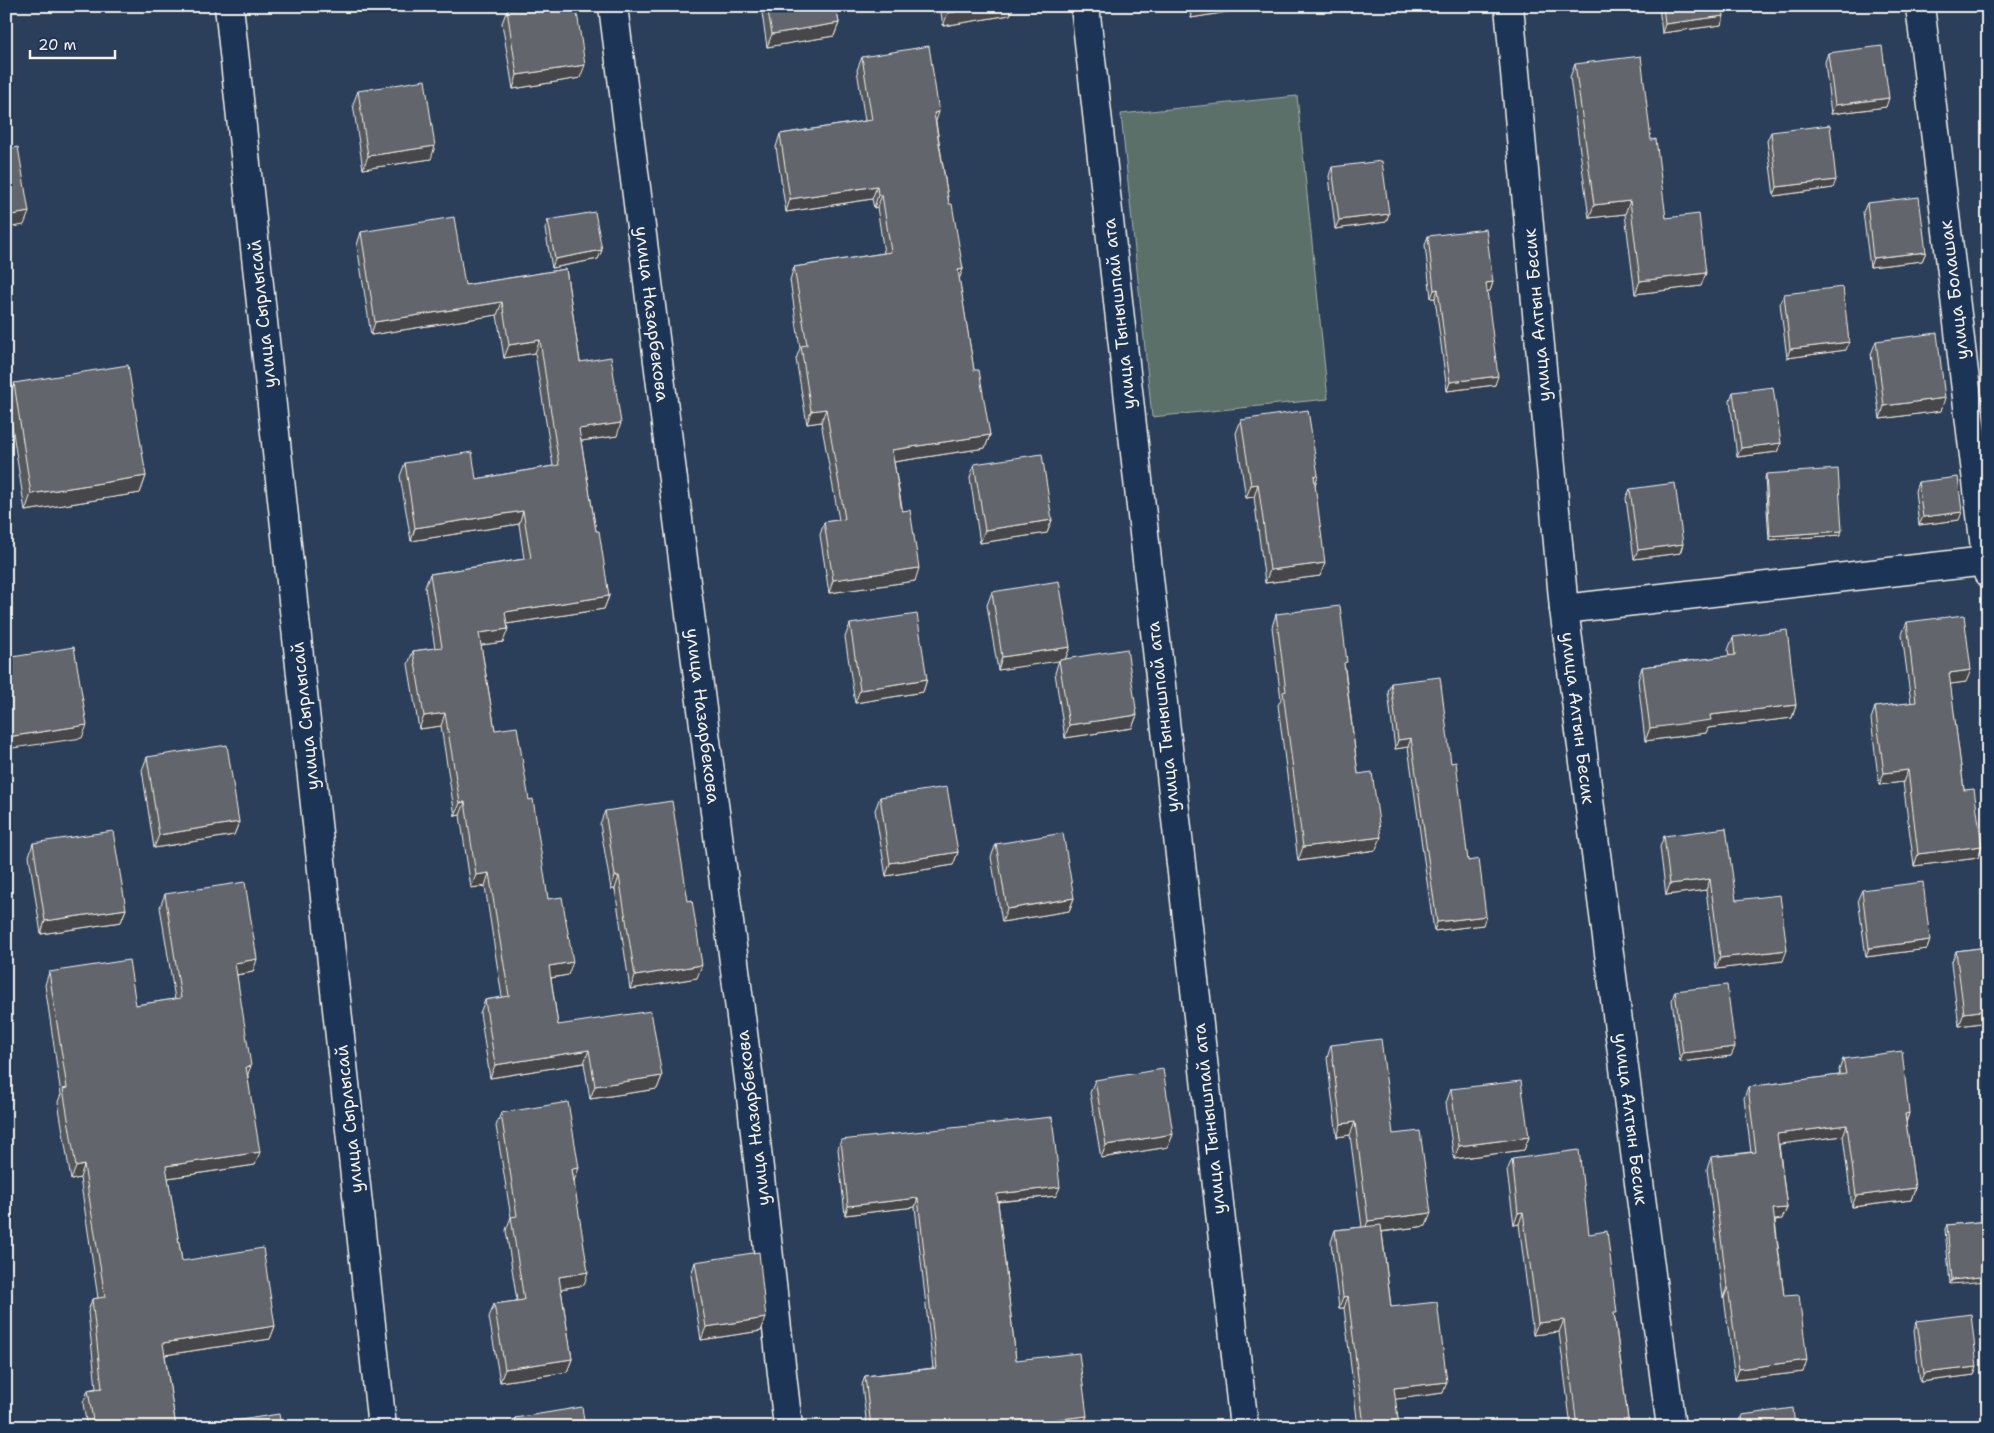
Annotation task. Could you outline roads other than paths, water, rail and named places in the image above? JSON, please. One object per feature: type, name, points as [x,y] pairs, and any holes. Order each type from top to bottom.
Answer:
[{"type":"street","name":"улица Сырлысай","points":[[229,6],[382,1427]]},
{"type":"street","name":"улица Назарбекова","points":[[613,6],[750,1088],[788,1427]]},
{"type":"street","name":"улица Тынышпай ата","points":[[1085,6],[1244,1427]]},
{"type":"street","name":"улица Алтын Бесик","points":[[1509,6],[1564,609],[1671,1427]]},
{"type":"street","name":"улица Болашак","points":[[1920,6],[1987,567]]},
{"type":"street","points":[[1564,609],[1987,567]]}]
